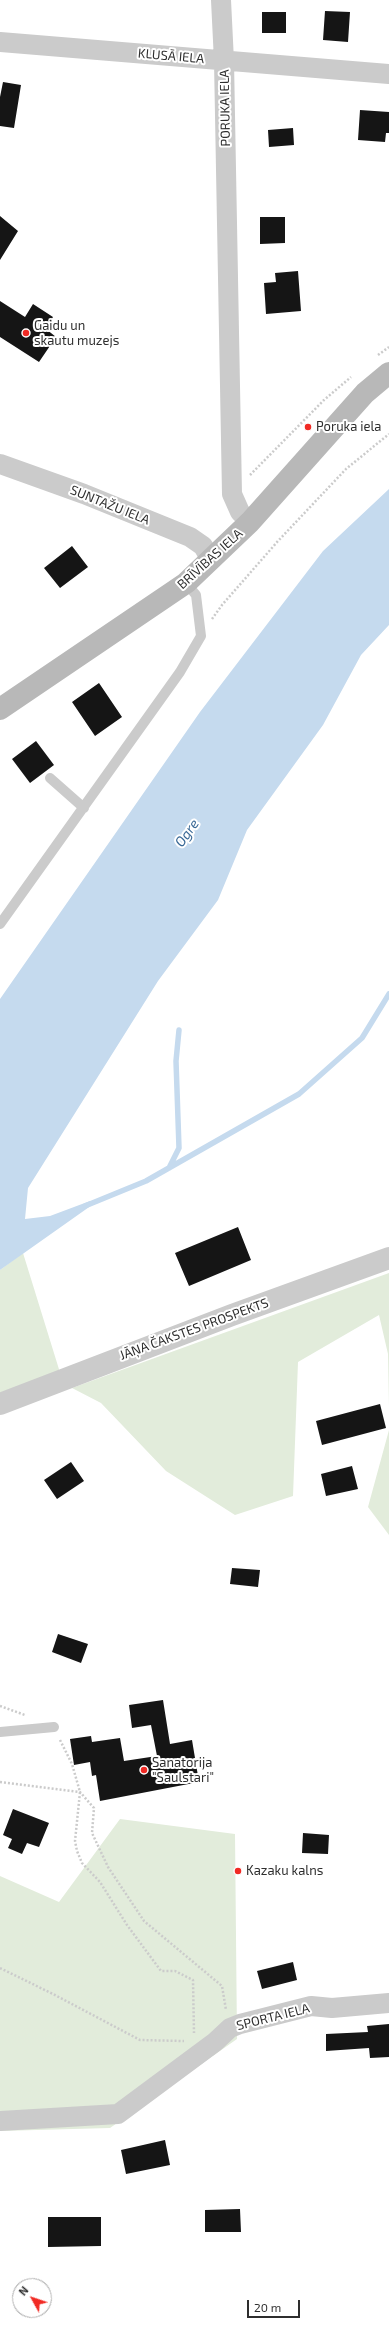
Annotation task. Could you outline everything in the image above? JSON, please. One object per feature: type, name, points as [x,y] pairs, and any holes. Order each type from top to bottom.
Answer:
[{"type":"main road","name":"BRĪVĪBAS IELA","points":[[0,709],[186,583],[250,522],[365,393],[389,373]]},
{"type":"street","name":"PORUKA IELA","points":[[221,0],[224,61],[232,494],[240,512],[250,522]]},
{"type":"street","name":"KLUSĀ IELA","points":[[0,42],[389,74]]},
{"type":"street","name":"SUNTAŽU IELA","points":[[0,464],[84,494],[190,537],[202,546],[211,560]]},
{"type":"street","name":"JĀŅA ČAKSTES PROSPEKTS","points":[[0,1404],[232,1315],[389,1258]]},
{"type":"street","name":"SPORTA IELA","points":[[230,2028],[311,2006],[332,2008],[389,2003]]},
{"type":"street","points":[[0,2121],[118,2114],[215,2042],[230,2028]]},
{"type":"lane","points":[[0,924],[180,672],[201,636],[196,595],[186,583]]},
{"type":"lane","points":[[50,778],[84,808]]},
{"type":"lane","points":[[0,1732],[54,1727]]},
{"type":"path","points":[[372,360],[389,347]]},
{"type":"path","points":[[232,494],[324,400],[355,373]]},
{"type":"path","points":[[201,636],[222,605],[278,541],[346,469],[389,434]]},
{"type":"path","points":[[54,1727],[72,1764],[80,1792],[75,1841],[82,1863],[100,1882],[127,1925],[161,1971],[175,1971],[193,1980],[194,2042]]},
{"type":"path","points":[[0,1782],[80,1792],[94,1808],[92,1833],[108,1867],[129,1896],[144,1921],[222,1986],[230,2028]]},
{"type":"path","points":[[0,1968],[140,2040],[215,2042]]},
{"type":"green space","points":[[23,1253],[62,1379],[0,1404],[0,1270]]},
{"type":"green space","points":[[389,1273],[389,1408],[388,1354],[379,1315],[298,1362],[293,1496],[235,1515],[166,1471],[101,1403],[72,1388]]},
{"type":"green space","points":[[389,1430],[389,1535],[368,1507]]},
{"type":"green space","points":[[120,1819],[235,1834],[237,2039],[110,2128],[0,2131],[0,1876],[59,1902]]},
{"type":"water","name":"Ogre","points":[[389,489],[389,625],[361,655],[323,725],[247,830],[218,900],[158,981],[28,1188],[25,1219],[50,1216],[90,1201],[92,1205],[0,1270],[0,999],[200,712],[323,551]]},
{"type":"building","points":[[325,11],[350,12],[348,42],[323,40]]},
{"type":"building","points":[[262,12],[286,12],[286,33],[262,33]]},
{"type":"building","points":[[3,82],[21,85],[14,128],[0,126],[0,97]]},
{"type":"building","points":[[360,110],[389,112],[389,133],[386,133],[385,142],[358,140]]},
{"type":"building","points":[[293,128],[294,145],[269,147],[268,130]]},
{"type":"building","points":[[0,216],[18,231],[0,260]]},
{"type":"building","points":[[260,217],[285,217],[285,243],[260,244]]},
{"type":"building","points":[[298,271],[301,311],[266,314],[264,283],[276,282],[275,273]]},
{"type":"building","name":"Gaidu un skautu muzejs","points":[[0,301],[25,317],[33,304],[53,317],[46,329],[56,337],[39,362],[0,337]]},
{"type":"building","points":[[72,546],[88,567],[60,588],[44,568]]},
{"type":"building","points":[[99,683],[122,717],[95,736],[72,702]]},
{"type":"building","points":[[36,741],[54,765],[30,783],[12,759]]},
{"type":"building","points":[[238,1227],[251,1260],[189,1286],[175,1253]]},
{"type":"building","points":[[380,1404],[386,1428],[322,1445],[316,1421]]},
{"type":"building","points":[[71,1462],[84,1481],[57,1499],[44,1480]]},
{"type":"building","points":[[352,1466],[358,1489],[326,1496],[321,1474]]},
{"type":"building","points":[[232,1568],[260,1570],[258,1587],[230,1584]]},
{"type":"building","points":[[58,1634],[88,1644],[81,1663],[52,1652]]},
{"type":"building","name":"Sanatorija \"Saulstari\"","points":[[163,1700],[170,1744],[192,1740],[199,1782],[100,1801],[96,1775],[92,1776],[90,1762],[74,1765],[70,1739],[91,1736],[92,1742],[120,1738],[124,1761],[157,1756],[151,1725],[132,1728],[129,1705]]},
{"type":"building","points":[[13,1809],[49,1823],[39,1847],[27,1843],[22,1854],[8,1848],[12,1839],[3,1835]]},
{"type":"building","points":[[303,1833],[329,1835],[328,1854],[302,1853]]},
{"type":"building","points":[[293,1962],[297,1980],[262,1989],[257,1971]]},
{"type":"building","points":[[389,2024],[389,2057],[370,2058],[369,2048],[326,2051],[326,2034],[368,2032],[367,2026]]},
{"type":"building","points":[[165,2140],[170,2165],[126,2174],[121,2150]]},
{"type":"building","points":[[240,2209],[241,2232],[205,2232],[205,2210]]},
{"type":"building","points":[[48,2217],[101,2217],[101,2246],[48,2247]]},
{"type":"waterway","points":[[85,1206],[146,1181],[299,1094],[362,1038],[389,994]]},
{"type":"waterway","points":[[169,1168],[179,1148],[176,1061],[179,1030]]},
{"type":"place","name":"Gaidu un skautu muzejs","points":[[26,333]]},
{"type":"place","name":"Poruka iela","points":[[308,427]]},
{"type":"place","name":"Sanatorija \"Saulstari\"","points":[[144,1770]]},
{"type":"place","name":"Kazaku kalns","points":[[238,1871]]}]
